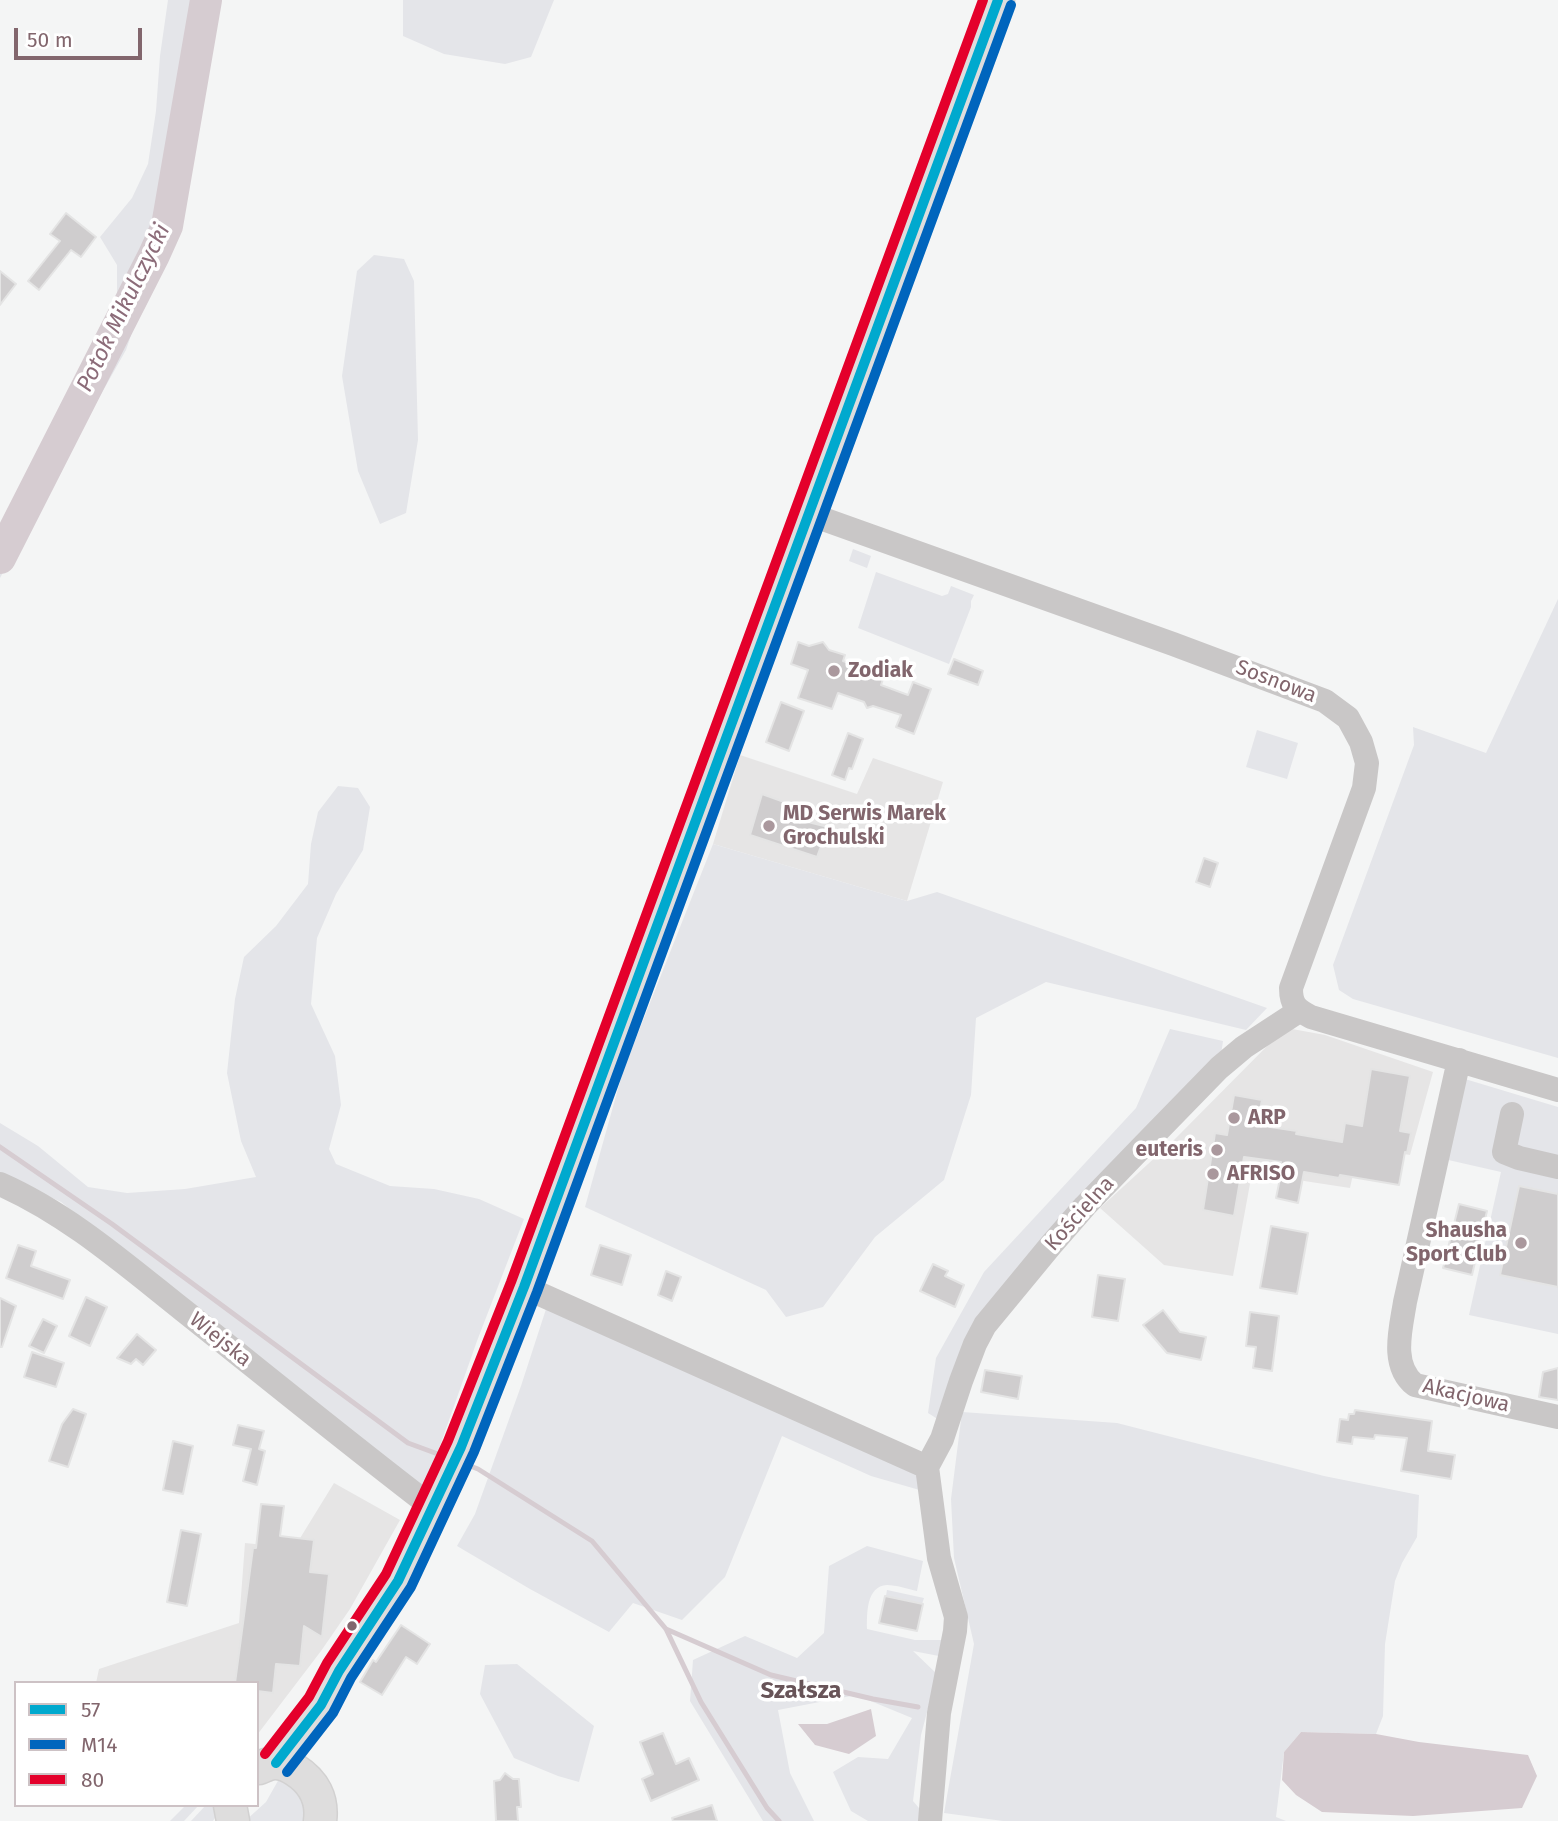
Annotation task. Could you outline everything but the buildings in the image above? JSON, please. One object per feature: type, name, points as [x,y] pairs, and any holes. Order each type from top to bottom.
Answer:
[{"type":"main road","points":[[305,1776],[321,1705],[339,1671],[398,1581],[461,1447],[524,1287],[998,0]]},
{"type":"main road","points":[[267,1766],[321,1705]]},
{"type":"main road","points":[[267,1766],[292,1767],[305,1776],[318,1796],[320,1821]]},
{"type":"street","name":"Sosnowa","points":[[809,514],[1300,691],[1325,701],[1348,718],[1361,742],[1367,763],[1364,788],[1291,988],[1291,999],[1299,1011]]},
{"type":"street","points":[[1299,1011],[1311,1017],[1558,1090]]},
{"type":"street","name":"Kościelna","points":[[927,1467],[942,1439],[961,1381],[985,1325],[1085,1206],[1219,1068],[1299,1011]]},
{"type":"street","name":"Akacjowa","points":[[1459,1060],[1405,1301],[1399,1354],[1401,1368],[1407,1379],[1415,1385],[1558,1417]]},
{"type":"street","points":[[1512,1114],[1504,1152],[1558,1167]]},
{"type":"street","name":"Wiejska","points":[[0,1184],[44,1206],[103,1247],[345,1441],[438,1496]]},
{"type":"street","points":[[524,1287],[927,1467],[934,1556],[956,1617],[936,1738],[930,1821]]},
{"type":"shaded area","points":[[168,0],[220,0],[191,132],[184,205],[168,259],[146,291],[126,350],[0,578],[0,530],[117,309],[117,265],[100,237],[132,198],[148,164]]},
{"type":"shaded area","points":[[403,0],[554,0],[531,57],[505,64],[444,54],[403,36]]},
{"type":"shaded area","points":[[374,255],[404,259],[414,281],[418,440],[406,513],[380,524],[358,471],[342,376],[357,271]]},
{"type":"shaded area","points":[[853,549],[871,556],[867,568],[849,561]]},
{"type":"shaded area","points":[[876,572],[942,596],[948,594],[951,586],[974,595],[949,664],[858,628]]},
{"type":"shaded area","points":[[1558,599],[1558,1058],[1353,999],[1339,990],[1333,965],[1414,745],[1413,727],[1486,753]]},
{"type":"shaded area","points":[[1257,730],[1298,743],[1287,779],[1246,767]]},
{"type":"shaded area","points":[[740,755],[857,794],[873,758],[943,782],[907,901],[713,844]]},
{"type":"shaded area","points":[[338,786],[358,788],[370,807],[363,850],[336,894],[317,938],[311,1004],[335,1056],[341,1105],[329,1149],[336,1164],[390,1186],[434,1189],[479,1199],[524,1219],[425,1488],[61,1202],[0,1174],[0,1123],[38,1146],[88,1187],[127,1193],[185,1189],[256,1177],[241,1141],[227,1073],[235,999],[244,957],[276,926],[308,884],[311,844],[318,812]]},
{"type":"shaded area","points":[[713,844],[907,901],[937,892],[1267,1008],[1246,1030],[1046,982],[976,1018],[971,1095],[944,1180],[875,1237],[823,1307],[786,1317],[766,1290],[585,1207],[623,1071]]},
{"type":"shaded area","points":[[1170,1029],[1223,1041],[1219,1068],[985,1325],[947,1425],[928,1413],[936,1358],[984,1272],[1136,1108]]},
{"type":"shaded area","points":[[1292,1029],[1325,1035],[1433,1072],[1410,1155],[1359,1147],[1350,1188],[1252,1173],[1233,1276],[1164,1265],[1100,1208],[1172,1142],[1277,1036]]},
{"type":"shaded area","name":"Shausha Sport Club","points":[[1465,1079],[1558,1107],[1558,1334],[1469,1315],[1501,1172],[1444,1159]]},
{"type":"shaded area","points":[[547,1306],[921,1469],[923,1491],[871,1476],[782,1436],[725,1577],[682,1620],[633,1603],[609,1632],[457,1546],[475,1514]]},
{"type":"shaded area","points":[[962,1412],[1117,1423],[1324,1476],[1419,1495],[1417,1537],[1395,1581],[1385,1644],[1383,1716],[1376,1734],[1301,1732],[1284,1752],[1276,1817],[1286,1821],[1003,1821],[944,1813],[974,1644],[954,1558],[951,1499]]},
{"type":"shaded area","points":[[334,1483],[400,1520],[350,1609],[259,1732],[259,1681],[96,1681],[99,1669],[239,1623],[245,1543],[294,1548]]},
{"type":"shaded area","points":[[867,1546],[923,1561],[917,1591],[887,1585],[875,1590],[869,1602],[867,1629],[915,1640],[947,1640],[944,1657],[913,1651],[937,1674],[921,1735],[913,1801],[930,1821],[868,1821],[851,1811],[833,1772],[858,1757],[888,1759],[912,1718],[856,1695],[778,1710],[790,1773],[814,1821],[763,1821],[690,1701],[693,1660],[745,1636],[797,1658],[824,1633],[829,1566]]},
{"type":"shaded area","points":[[887,1590],[924,1598],[922,1604],[886,1596]]},
{"type":"shaded area","points":[[517,1664],[594,1726],[579,1782],[514,1758],[480,1694],[485,1665]]},
{"type":"shaded area","points":[[871,1709],[876,1736],[849,1754],[815,1745],[798,1724],[827,1724]]},
{"type":"shaded area","points":[[1301,1732],[1376,1734],[1528,1755],[1537,1776],[1522,1808],[1413,1816],[1322,1812],[1296,1795],[1282,1780],[1284,1752]]},
{"type":"shaded area","points":[[279,1779],[302,1790],[310,1821],[245,1821],[266,1802]]},
{"type":"shaded area","points":[[184,1807],[197,1807],[184,1821],[170,1821]]},
{"type":"shaded area","points":[[204,1807],[222,1807],[213,1821],[191,1821]]},
{"type":"waterway","name":"Potok Mikulczycki","points":[[0,558],[167,226],[206,0]]},
{"type":"waterway","points":[[0,1147],[112,1224],[408,1443],[446,1457]]},
{"type":"waterway","points":[[465,1464],[478,1469],[592,1541],[666,1629],[701,1702],[767,1808],[779,1821]]},
{"type":"waterway","points":[[666,1629],[771,1675],[918,1707]]},
{"type":"transit line","name":"80","points":[[265,1754],[309,1697],[327,1663],[386,1574],[448,1441],[511,1282],[983,0]]},
{"type":"transit line","name":"57","points":[[276,1763],[321,1705],[339,1671],[398,1581],[461,1447],[524,1287],[998,0]]},
{"type":"transit line","name":"M14","points":[[287,1772],[333,1713],[351,1678],[411,1587],[474,1452],[537,1292],[1011,5]]},
{"type":"place","name":"Zodiak","points":[[834,671]]},
{"type":"place","name":"MD Serwis Marek Grochulski","points":[[769,826]]},
{"type":"place","name":"ARP","points":[[1234,1118]]},
{"type":"place","name":"euteris","points":[[1217,1150]]},
{"type":"place","name":"AFRISO","points":[[1213,1174]]},
{"type":"place","name":"Shausha Sport Club","points":[[1521,1243]]},
{"type":"district","name":"Szałsza","points":[[801,1691]]}]
